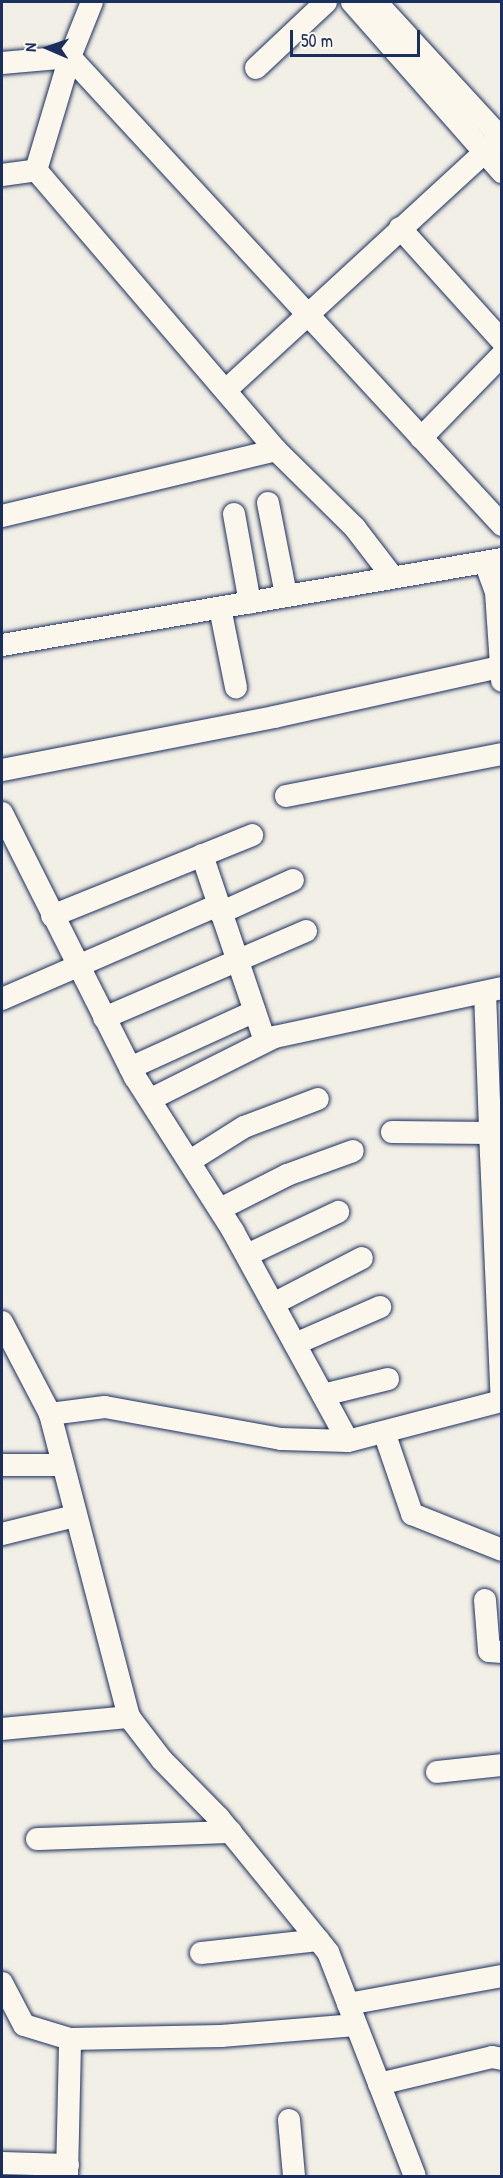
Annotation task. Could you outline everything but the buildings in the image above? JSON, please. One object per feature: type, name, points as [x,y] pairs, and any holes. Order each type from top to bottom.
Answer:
[{"type":"street","points":[[36,170],[70,57],[92,2]]},
{"type":"street","points":[[256,68],[326,2]]},
{"type":"street","points":[[352,2],[501,172]]},
{"type":"street","points":[[226,390],[307,313],[501,138],[376,2]]},
{"type":"street","points":[[2,63],[70,57]]},
{"type":"street","points":[[70,57],[501,525]]},
{"type":"street","points":[[2,175],[36,170]]},
{"type":"street","points":[[36,170],[276,450],[355,528],[391,575]]},
{"type":"street","points":[[400,228],[501,341]]},
{"type":"street","points":[[421,438],[501,355]]},
{"type":"street","points":[[2,516],[276,450]]},
{"type":"street","points":[[268,503],[286,596]]},
{"type":"street","points":[[234,514],[250,603]]},
{"type":"street","points":[[2,645],[250,603],[391,575],[493,561],[501,674],[2,770]]},
{"type":"street","points":[[220,608],[237,687]]},
{"type":"street","points":[[286,796],[501,754]]},
{"type":"street","points":[[2,818],[130,1068],[247,1255],[348,1441]]},
{"type":"street","points":[[52,916],[252,835]]},
{"type":"street","points":[[202,855],[265,1041]]},
{"type":"street","points":[[2,999],[293,880]]},
{"type":"street","points":[[104,1018],[236,958],[306,931]]},
{"type":"street","points":[[50,1414],[105,1407],[281,1439],[348,1441],[501,1401],[494,1146],[494,990],[265,1041],[151,1099]]},
{"type":"street","points":[[130,1068],[255,1011]]},
{"type":"street","points":[[190,1161],[244,1127],[318,1099]]},
{"type":"street","points":[[392,1132],[494,1146]]},
{"type":"street","points":[[220,1209],[287,1175],[352,1152]]},
{"type":"street","points":[[247,1255],[338,1212]]},
{"type":"street","points":[[273,1304],[362,1258]]},
{"type":"street","points":[[295,1344],[380,1307]]},
{"type":"street","points":[[2,1324],[50,1414],[129,1717],[162,1760],[231,1832],[328,1952],[415,2176]]},
{"type":"street","points":[[322,1395],[388,1379]]},
{"type":"street","points":[[384,1432],[412,1515],[501,1550]]},
{"type":"street","points":[[2,1465],[63,1465]]},
{"type":"street","points":[[2,1534],[75,1515]]},
{"type":"street","points":[[486,1600],[489,1650],[501,1652]]},
{"type":"street","points":[[2,1728],[129,1717]]},
{"type":"street","points":[[437,1772],[501,1765]]},
{"type":"street","points":[[37,1839],[231,1832]]},
{"type":"street","points":[[201,1953],[318,1940]]},
{"type":"street","points":[[2,2013],[24,2025],[70,2039],[221,2036],[352,2015],[501,1976]]},
{"type":"street","points":[[2,1983],[24,2025]]},
{"type":"street","points":[[2,2163],[68,2171],[70,2039]]},
{"type":"street","points":[[379,2084],[492,2057],[501,2059]]},
{"type":"street","points":[[289,2120],[294,2176]]}]
